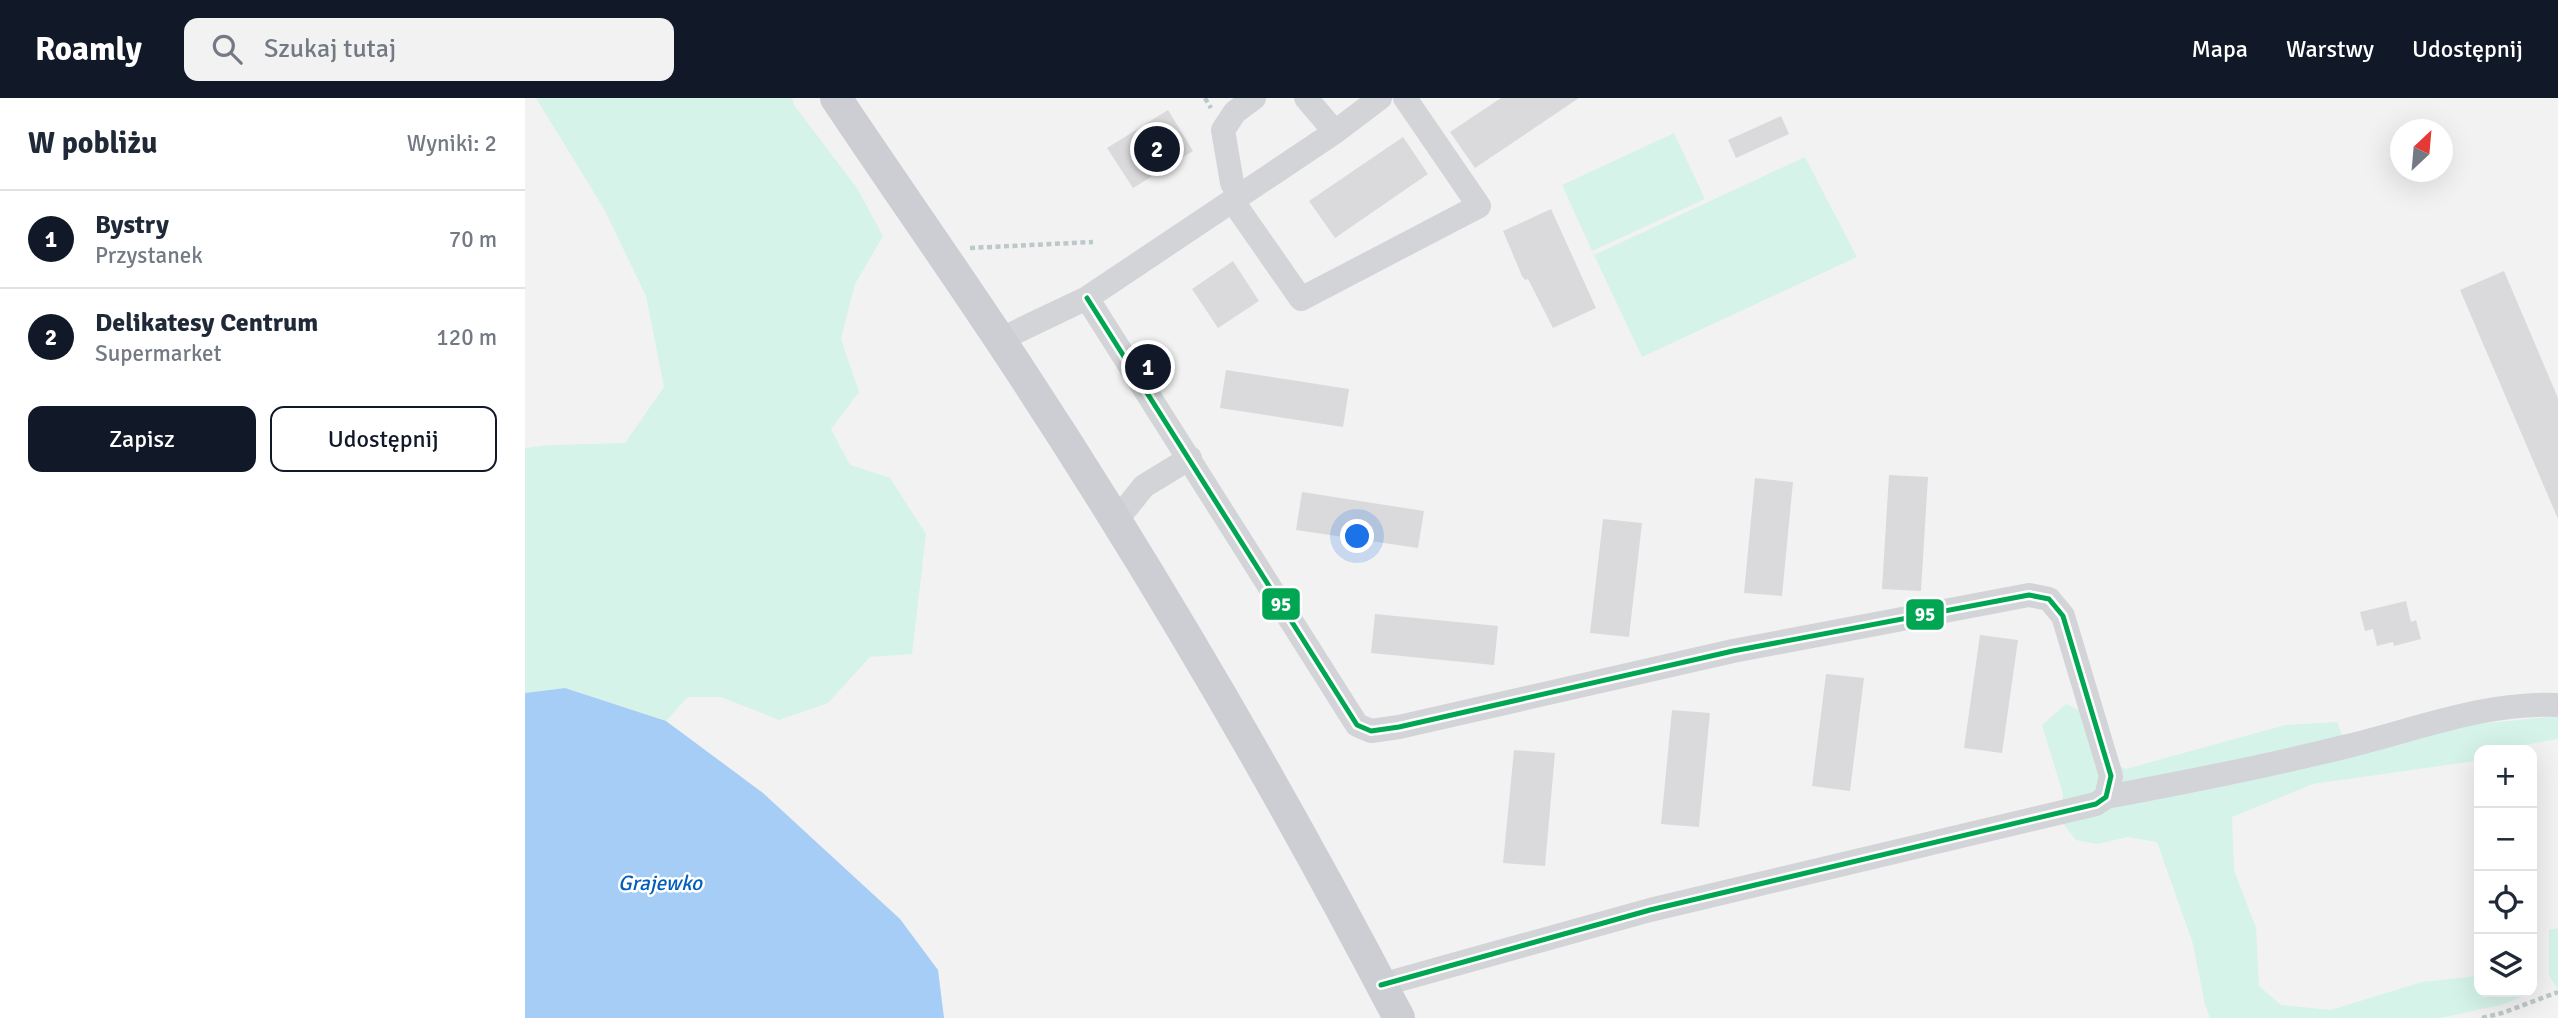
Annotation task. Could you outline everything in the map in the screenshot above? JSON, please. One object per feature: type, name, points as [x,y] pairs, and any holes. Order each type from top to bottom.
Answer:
[{"type":"main road","points":[[836,98],[999,340],[1115,522],[1251,748],[1399,1018]]},
{"type":"street","points":[[1306,98],[1335,132]]},
{"type":"street","points":[[999,340],[1087,298],[1335,132],[1380,98]]},
{"type":"street","points":[[1252,99],[1235,112],[1223,130],[1232,183],[1236,198],[1301,299],[1479,206],[1405,98]]},
{"type":"street","points":[[1087,298],[1357,725],[1371,731],[1398,727],[1733,651],[2029,595],[2049,599],[2063,615],[2111,776],[2106,797]]},
{"type":"street","points":[[1115,522],[1144,486],[1190,458]]},
{"type":"street","points":[[1381,985],[1650,910],[2096,804],[2106,797],[2349,746],[2480,711],[2558,705]]},
{"type":"path","points":[[968,248],[1093,242]]},
{"type":"path","points":[[2482,1018],[2558,992]]},
{"type":"green space","points":[[536,98],[792,98],[794,105],[857,188],[883,236],[855,284],[841,339],[859,392],[831,429],[850,465],[890,478],[926,534],[912,654],[870,657],[828,703],[779,720],[721,697],[688,697],[666,721],[565,688],[525,693],[525,448],[625,443],[664,387],[646,296],[604,209]]},
{"type":"green space","points":[[1674,133],[1705,199],[1592,251],[1562,185]]},
{"type":"green space","points":[[1805,157],[1857,257],[1642,357],[1594,255]]},
{"type":"green space","points":[[2066,704],[2086,713],[2097,756],[2126,769],[2285,725],[2337,722],[2350,755],[2469,725],[2558,716],[2558,739],[2525,745],[2474,745],[2474,761],[2313,784],[2232,817],[2234,870],[2256,928],[2259,986],[2281,1005],[2331,1010],[2422,982],[2474,977],[2474,997],[2521,997],[2501,1005],[2440,1018],[2210,1018],[2193,944],[2157,842],[2128,837],[2097,844],[2076,840],[2059,819],[2063,794],[2042,725]]},
{"type":"green space","points":[[2558,928],[2558,990],[2549,975],[2549,930]]},
{"type":"water","name":"Grajewko","points":[[565,688],[666,721],[763,793],[900,919],[938,970],[944,1018],[525,1018],[525,693]]},
{"type":"building","points":[[1501,98],[1579,98],[1475,168],[1450,132]]},
{"type":"building","points":[[1168,110],[1193,151],[1133,188],[1107,148]]},
{"type":"building","points":[[1781,116],[1789,134],[1736,158],[1728,140]]},
{"type":"building","points":[[1403,137],[1428,174],[1335,238],[1309,201]]},
{"type":"building","points":[[1551,209],[1596,308],[1553,328],[1528,279],[1525,280],[1522,276],[1503,231]]},
{"type":"building","points":[[1233,261],[1259,301],[1218,328],[1192,289]]},
{"type":"building","points":[[2504,271],[2558,398],[2558,519],[2460,290]]},
{"type":"building","points":[[1226,370],[1349,389],[1343,427],[1220,408]]},
{"type":"building","points":[[1889,475],[1928,477],[1921,591],[1882,589]]},
{"type":"building","points":[[1755,478],[1793,482],[1782,596],[1744,593]]},
{"type":"building","points":[[1302,492],[1424,511],[1418,548],[1296,530]]},
{"type":"building","points":[[1603,519],[1642,523],[1629,637],[1590,633]]},
{"type":"building","points":[[2406,601],[2411,622],[2416,620],[2421,639],[2394,646],[2393,642],[2377,646],[2373,629],[2365,631],[2360,612]]},
{"type":"building","points":[[1375,614],[1498,626],[1494,665],[1371,653]]},
{"type":"building","points":[[1980,635],[2018,640],[2002,753],[1964,748]]},
{"type":"building","points":[[1826,674],[1864,678],[1850,791],[1812,786]]},
{"type":"building","points":[[1672,710],[1710,713],[1699,827],[1661,824]]},
{"type":"building","points":[[1514,750],[1555,753],[1545,866],[1503,863]]},
{"type":"transit line","name":"95","points":[[1087,298],[1357,725],[1371,731],[1399,727],[1733,651],[2029,595],[2049,599],[2063,616],[2111,776],[2106,797],[2096,804],[1650,910],[1381,985]]},
{"type":"place","name":"Delikatesy Centrum","points":[[1157,149]]},
{"type":"place","name":"Bystry","points":[[1148,367]]}]
